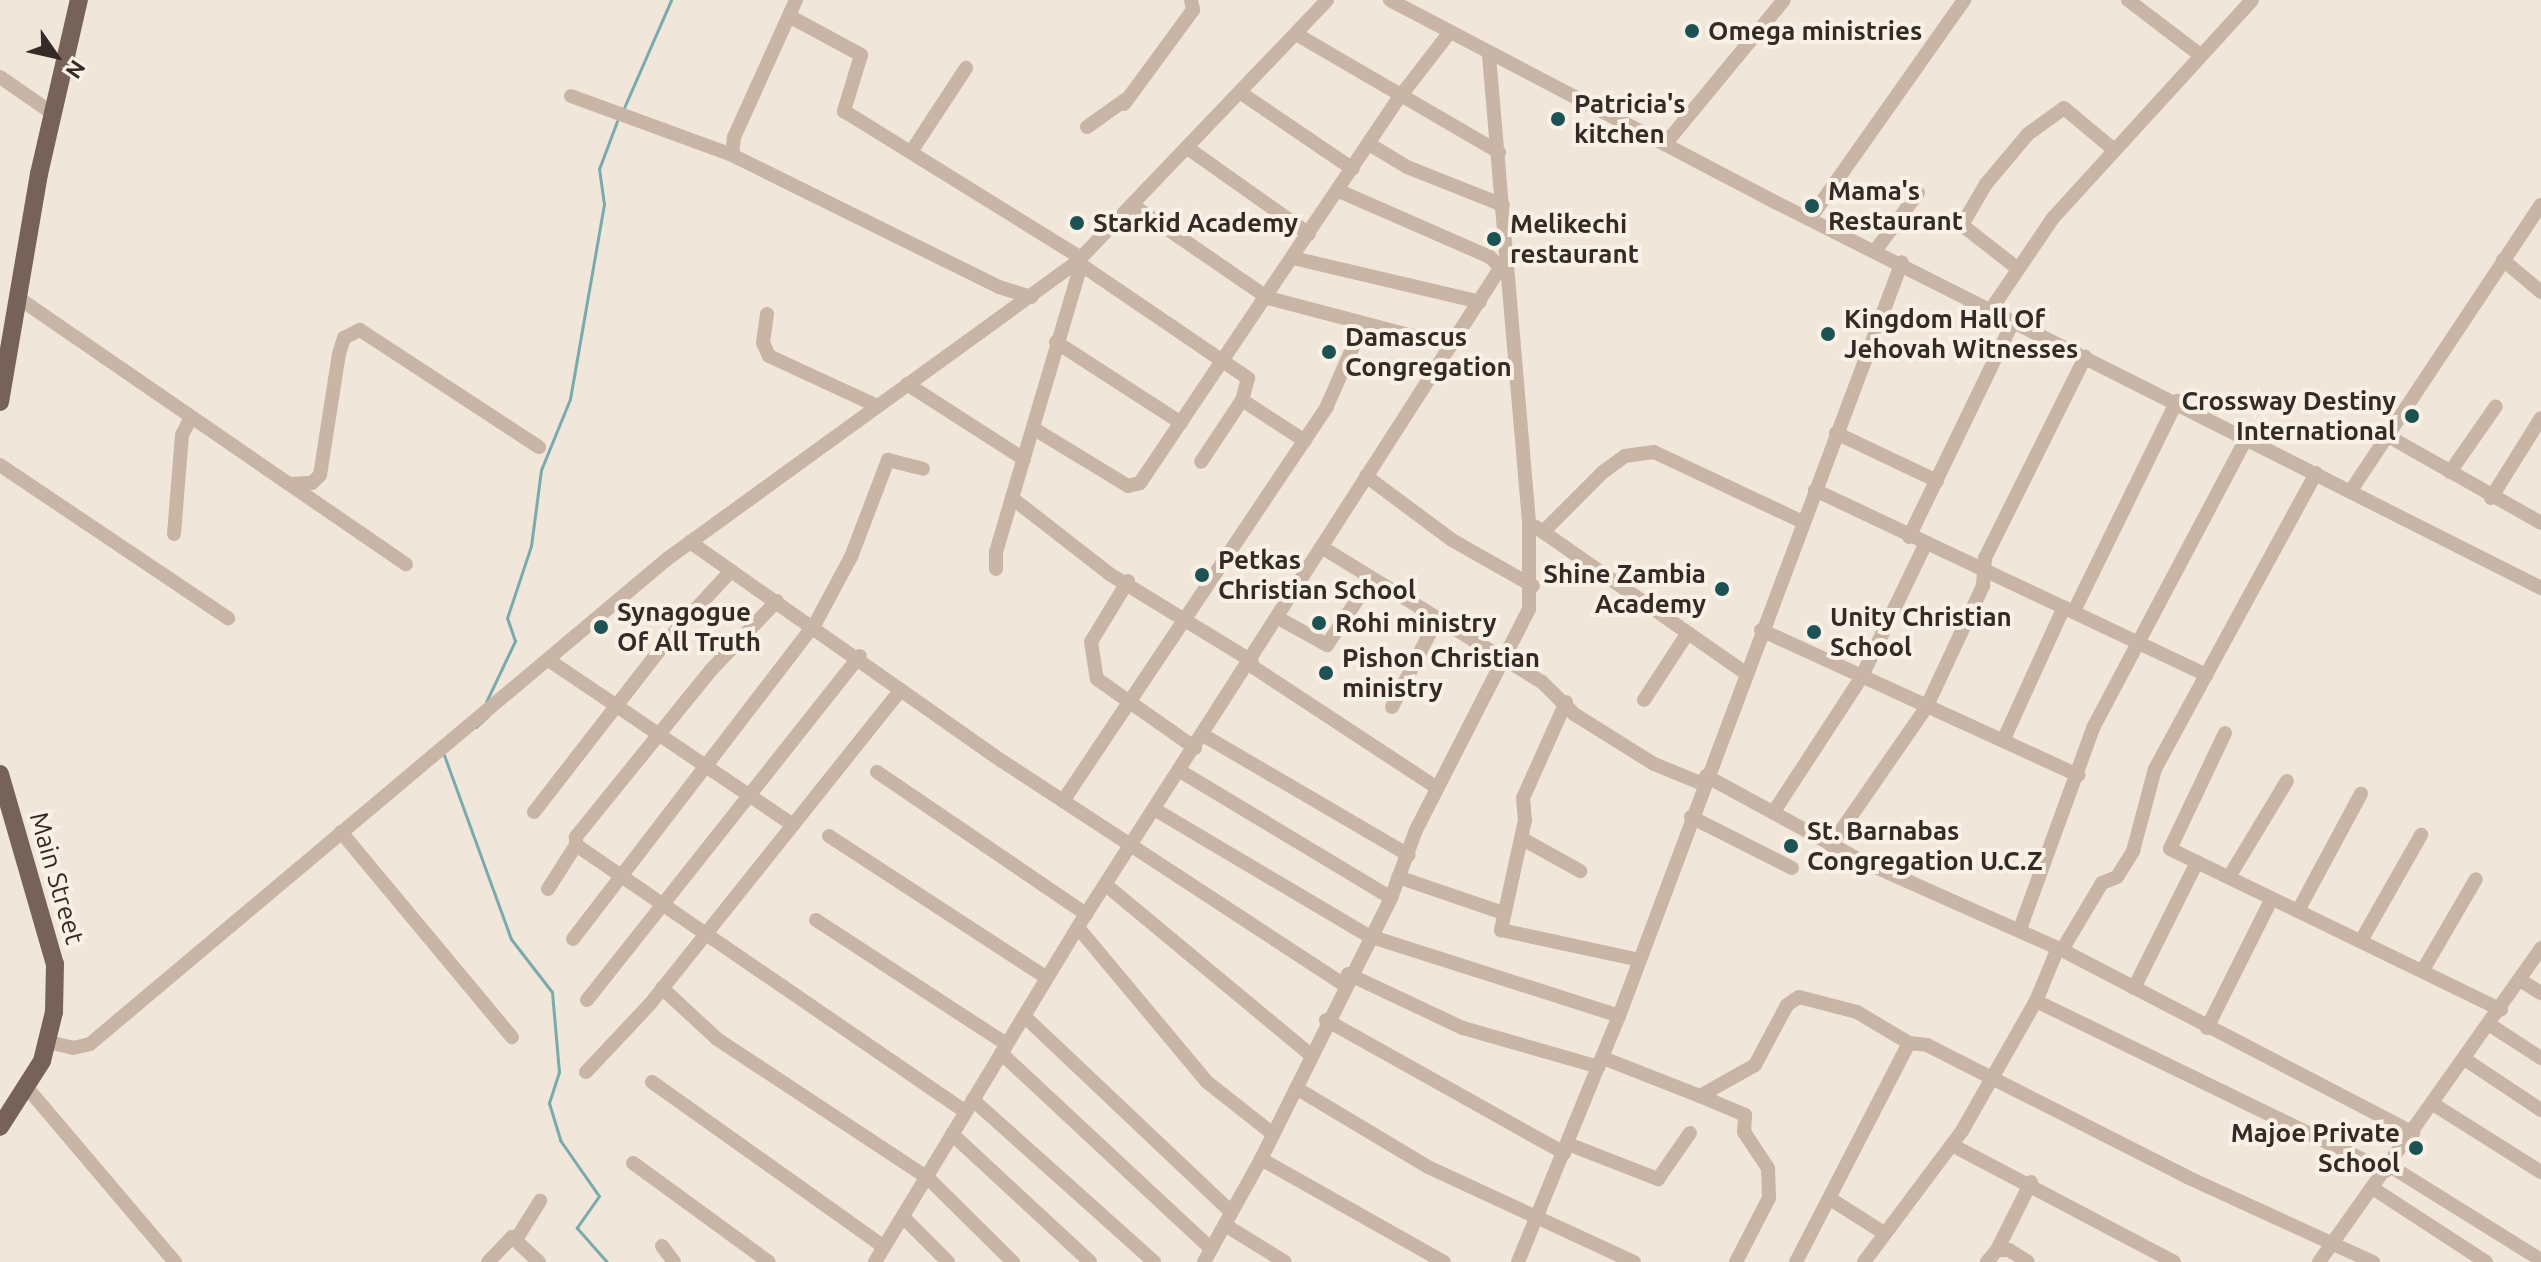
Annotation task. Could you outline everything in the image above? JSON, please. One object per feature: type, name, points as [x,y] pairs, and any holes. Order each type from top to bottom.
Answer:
[{"type":"main road","points":[[0,402],[52,113],[79,0]]},
{"type":"main road","name":"Main Street","points":[[0,774],[53,947],[48,1042],[29,1090],[3,1117]]},
{"type":"street","points":[[732,155],[734,137],[796,0]]},
{"type":"street","points":[[1087,127],[1125,102],[1193,10],[1191,0]]},
{"type":"street","points":[[48,1042],[73,1048],[90,1044],[690,542],[1021,299],[1080,262],[1327,0]]},
{"type":"street","points":[[1390,0],[1875,251],[1902,262],[1990,311],[2177,401],[2541,588]]},
{"type":"street","points":[[1666,143],[1784,0]]},
{"type":"street","points":[[1811,217],[1964,0]]},
{"type":"street","points":[[2128,0],[2199,54]]},
{"type":"street","points":[[1990,311],[2017,268],[2113,149],[2246,2]]},
{"type":"street","points":[[789,16],[861,55],[842,107],[913,149],[1248,378],[1242,400],[1201,462]]},
{"type":"street","points":[[1036,430],[1136,487],[1268,298],[1399,98],[1450,32]]},
{"type":"street","points":[[1296,34],[1399,98],[1499,152]]},
{"type":"street","points":[[816,920],[1004,1048],[1207,1256],[1261,1159],[1345,979],[1391,898],[1437,788],[1527,620],[1533,586],[1529,522],[1503,264],[1503,205],[1489,52]]},
{"type":"street","points":[[913,149],[966,68]]},
{"type":"street","points":[[0,77],[52,113]]},
{"type":"street","points":[[1241,93],[1353,169]]},
{"type":"street","points":[[571,96],[732,155],[1021,299]]},
{"type":"street","points":[[2017,268],[1962,225],[1986,184],[2028,134],[2064,108],[2113,149]]},
{"type":"street","points":[[1369,144],[1407,167],[1503,205]]},
{"type":"street","points":[[1189,149],[1309,234]]},
{"type":"street","points":[[1339,191],[1503,264]]},
{"type":"street","points":[[1875,251],[1918,193]]},
{"type":"street","points":[[2352,489],[2541,205]]},
{"type":"street","points":[[1134,206],[1268,298],[1451,346]]},
{"type":"street","points":[[1293,258],[1480,302]]},
{"type":"street","points":[[2503,260],[2541,292]]},
{"type":"street","points":[[996,569],[1012,498],[1036,430],[1056,342],[1080,262]]},
{"type":"street","points":[[1518,1262],[1601,1063],[1744,672],[1902,262]]},
{"type":"street","points":[[652,1082],[880,1257],[1004,1048],[1080,930],[1086,914],[1129,844],[1280,619],[1366,476],[1503,264]]},
{"type":"street","points":[[17,297],[134,372],[190,419],[406,564]]},
{"type":"street","points":[[767,314],[763,343],[769,356],[875,405]]},
{"type":"street","points":[[1909,537],[2013,322]]},
{"type":"street","points":[[1063,801],[1305,441],[1345,374],[1363,324]]},
{"type":"street","points":[[289,484],[312,483],[320,475],[339,354],[344,338],[360,330],[539,447]]},
{"type":"street","points":[[1056,342],[1181,423]]},
{"type":"street","points":[[1831,845],[1926,708],[1984,572],[1985,558],[2085,357]]},
{"type":"street","points":[[907,384],[1024,459]]},
{"type":"street","points":[[1242,400],[1305,441]]},
{"type":"street","points":[[2003,741],[2177,401]]},
{"type":"street","points":[[2450,472],[2496,406]]},
{"type":"street","points":[[2491,498],[2541,418]]},
{"type":"street","points":[[174,534],[182,435],[190,419]]},
{"type":"street","points":[[1836,433],[1937,481]]},
{"type":"street","points":[[2388,436],[2491,498],[2541,523]]},
{"type":"street","points":[[2020,929],[2093,728],[2247,437]]},
{"type":"street","points":[[1543,532],[1603,472],[1625,456],[1654,452],[1803,522]]},
{"type":"street","points":[[573,939],[815,624],[851,557],[885,463],[895,457],[923,469]]},
{"type":"street","points":[[0,465],[228,618]]},
{"type":"street","points":[[1864,1262],[1952,1145],[2036,1001],[2060,949],[2102,883],[2117,877],[2133,851],[2155,769],[2316,473]]},
{"type":"street","points":[[1366,476],[1452,540],[1533,586]]},
{"type":"street","points":[[1815,490],[1925,545],[2206,675]]},
{"type":"street","points":[[1012,498],[1069,546],[1188,617],[1437,788]]},
{"type":"street","points":[[1529,522],[1744,672]]},
{"type":"street","points":[[690,542],[815,624],[901,690],[1063,801],[1345,979],[1463,1028],[1601,1063],[1700,1096],[1745,1115],[1744,1132],[1768,1168],[1769,1198],[1736,1262]]},
{"type":"street","points":[[1773,813],[1861,678],[1925,545]]},
{"type":"street","points":[[1323,548],[1436,621],[1506,660],[1654,764],[1705,780],[1831,845],[2020,929],[2413,1133]]},
{"type":"street","points":[[534,812],[668,639],[731,571]]},
{"type":"street","points":[[1280,619],[1327,645],[1371,579]]},
{"type":"street","points":[[1128,581],[1106,612],[1089,659],[1097,679],[1199,742],[1408,855]]},
{"type":"street","points":[[548,889],[576,845],[576,837],[663,736],[711,670],[777,601]]},
{"type":"street","points":[[1392,707],[1436,621]]},
{"type":"street","points":[[1761,630],[2078,775]]},
{"type":"street","points":[[1644,700],[1687,634]]},
{"type":"street","points":[[587,1000],[860,656]]},
{"type":"street","points":[[550,661],[793,825]]},
{"type":"street","points":[[586,1072],[662,988],[901,690]]},
{"type":"street","points":[[1566,702],[1523,798],[1521,838],[1503,913],[1506,934],[1640,960]]},
{"type":"street","points":[[2225,733],[2169,845],[2197,862],[2362,939],[2501,1010]]},
{"type":"street","points":[[1180,771],[1391,898]]},
{"type":"street","points":[[877,772],[1086,914]]},
{"type":"street","points":[[2229,877],[2287,781]]},
{"type":"street","points":[[2299,909],[2361,794]]},
{"type":"street","points":[[1154,809],[1369,936],[1619,1016]]},
{"type":"street","points":[[1691,817],[1792,868]]},
{"type":"street","points":[[341,832],[512,1037]]},
{"type":"street","points":[[2362,939],[2421,835]]},
{"type":"street","points":[[829,836],[1047,978]]},
{"type":"street","points":[[1521,838],[1580,871]]},
{"type":"street","points":[[576,845],[660,907],[708,931],[816,1013],[969,1106],[1154,1262]]},
{"type":"street","points":[[2134,988],[2197,862]]},
{"type":"street","points":[[1398,877],[1503,913]]},
{"type":"street","points":[[2423,970],[2476,879]]},
{"type":"street","points":[[1106,885],[1311,1055]]},
{"type":"street","points":[[2207,1028],[2272,898]]},
{"type":"street","points":[[1080,930],[1207,1082],[1273,1134]]},
{"type":"street","points":[[2319,1262],[2466,1060],[2541,948]]},
{"type":"street","points":[[2520,980],[2541,993]]},
{"type":"street","points":[[662,988],[717,1039],[928,1178],[1013,1262]]},
{"type":"street","points":[[1700,1096],[1755,1065],[1792,999],[1857,1012],[1909,1043],[1927,1045],[2187,1177],[2335,1240],[2373,1262]]},
{"type":"street","points":[[2036,1001],[2388,1168],[2541,1260]]},
{"type":"street","points":[[1024,1016],[1228,1218],[1285,1262]]},
{"type":"street","points":[[1326,1020],[1566,1148],[1658,1179],[1690,1133]]},
{"type":"street","points":[[2490,1025],[2541,1058]]},
{"type":"street","points":[[1796,1262],[1832,1200],[1909,1043]]},
{"type":"street","points":[[2466,1060],[2541,1110]]},
{"type":"street","points":[[1296,1088],[1428,1167],[1634,1262]]},
{"type":"street","points":[[29,1090],[175,1262]]},
{"type":"street","points":[[2433,1104],[2541,1172]]},
{"type":"street","points":[[952,1134],[1090,1262]]},
{"type":"street","points":[[1952,1145],[2031,1182],[2174,1262]]},
{"type":"street","points":[[1261,1159],[1444,1262]]},
{"type":"street","points":[[633,1163],[769,1262]]},
{"type":"street","points":[[1987,1262],[1997,1250],[2031,1182]]},
{"type":"street","points":[[2374,1189],[2486,1262]]},
{"type":"street","points":[[1832,1200],[1884,1233]]},
{"type":"street","points":[[517,1238],[540,1201]]},
{"type":"street","points":[[903,1217],[948,1262]]},
{"type":"street","points":[[488,1262],[507,1239],[517,1238]]},
{"type":"street","points":[[517,1238],[539,1262]]},
{"type":"street","points":[[662,1246],[674,1262]]},
{"type":"street","points":[[1997,1250],[2028,1262]]},
{"type":"waterway","points":[[623,110],[671,0]]},
{"type":"waterway","points":[[486,702],[515,641],[507,618],[531,546],[541,470],[570,399],[604,204],[599,169],[617,121]]},
{"type":"waterway","points":[[476,727],[488,716]]},
{"type":"waterway","points":[[444,755],[511,939],[552,992],[559,1072],[549,1103],[560,1140],[599,1196],[577,1228],[607,1262]]},
{"type":"place","name":"Omega ministries","points":[[1692,31]]},
{"type":"place","name":"Patricia's kitchen","points":[[1558,119]]},
{"type":"place","name":"Mama's Restaurant","points":[[1812,206]]},
{"type":"place","name":"Starkid Academy","points":[[1077,223]]},
{"type":"place","name":"Melikechi restaurant","points":[[1494,239]]},
{"type":"place","name":"Kingdom Hall Of Jehovah Witnesses","points":[[1828,334]]},
{"type":"place","name":"Damascus Congregation","points":[[1329,352]]},
{"type":"place","name":"Crossway Destiny International","points":[[2412,416]]},
{"type":"place","name":"Petkas Christian School","points":[[1202,575]]},
{"type":"place","name":"Shine Zambia Academy","points":[[1722,589]]},
{"type":"place","name":"Rohi ministry","points":[[1319,623]]},
{"type":"place","name":"Synagogue Of All Truth","points":[[601,627]]},
{"type":"place","name":"Unity Christian School","points":[[1814,632]]},
{"type":"place","name":"Pishon Christian ministry","points":[[1326,673]]},
{"type":"place","name":"St. Barnabas Congregation U.C.Z","points":[[1791,846]]},
{"type":"place","name":"Majoe Private School","points":[[2416,1148]]}]
